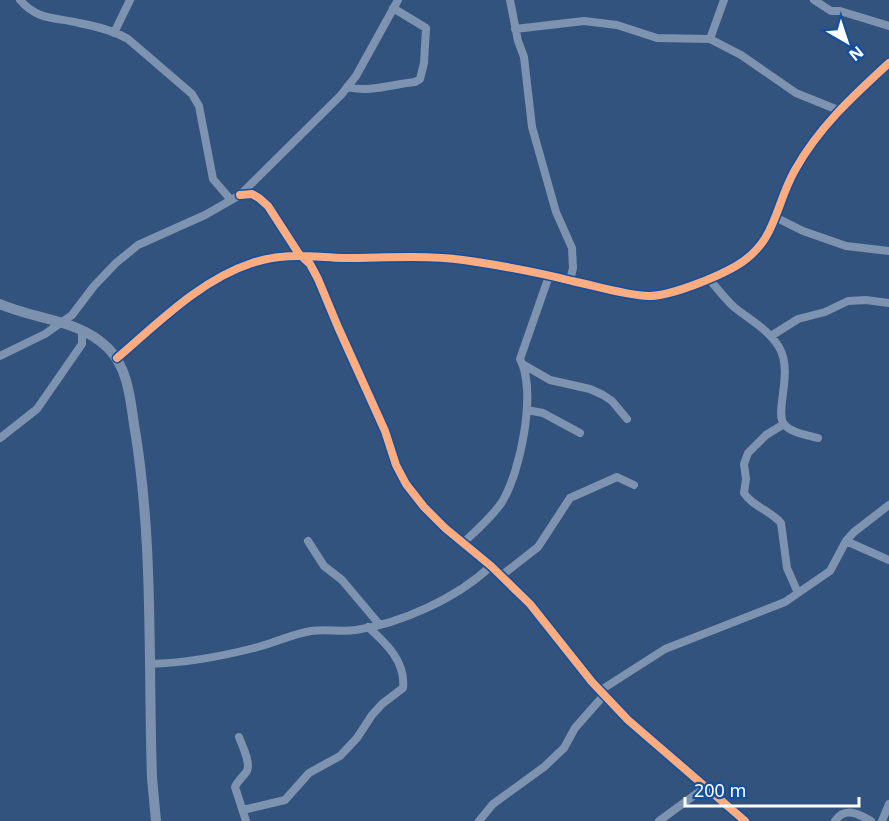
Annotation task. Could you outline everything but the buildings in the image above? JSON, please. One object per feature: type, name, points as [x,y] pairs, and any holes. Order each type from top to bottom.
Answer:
[{"type":"main road","points":[[0,304],[63,321],[82,330],[107,347],[117,358],[128,386],[146,512],[152,778],[156,821]]},
{"type":"street","points":[[20,0],[38,15],[53,20],[79,22],[128,39],[192,94],[199,106],[213,179],[231,200]]},
{"type":"street","points":[[114,33],[130,0]]},
{"type":"street","points":[[0,356],[45,334],[72,315],[94,286],[116,263],[138,245],[205,215],[240,195],[274,163],[356,76],[398,0]]},
{"type":"street","points":[[510,0],[515,29],[524,57],[529,109],[537,145],[556,212],[572,248],[573,268],[570,280]]},
{"type":"street","points":[[710,39],[724,0]]},
{"type":"street","points":[[814,0],[831,11],[845,12],[889,26]]},
{"type":"street","points":[[347,87],[357,90],[367,89],[415,82],[420,79],[424,63],[426,28],[393,8]]},
{"type":"street","points":[[515,29],[584,21],[617,25],[657,38],[710,39],[741,55],[796,93],[838,110]]},
{"type":"street","points":[[117,358],[166,315],[226,274],[252,263],[280,256],[299,254],[336,258],[433,257],[474,261],[651,296],[710,279],[755,253],[767,237],[794,171],[822,130],[838,110],[889,63]]},
{"type":"street","points":[[240,195],[252,194],[259,198],[278,219],[299,254],[310,264],[385,431],[396,465],[406,484],[424,507],[530,604],[549,630],[628,720],[745,821]]},
{"type":"street","points":[[775,217],[803,231],[846,246],[889,251]]},
{"type":"street","points":[[464,542],[502,501],[510,485],[524,439],[527,410],[527,370],[520,355],[549,276]]},
{"type":"street","points":[[710,279],[728,302],[771,336],[780,350],[786,377],[780,415],[784,424],[803,434],[818,438]]},
{"type":"street","points":[[771,336],[798,319],[825,312],[848,302],[866,300],[889,303]]},
{"type":"street","points":[[0,438],[37,409],[82,344],[82,330]]},
{"type":"street","points":[[527,370],[550,380],[584,387],[603,395],[612,401],[627,419]]},
{"type":"street","points":[[527,410],[543,413],[580,433]]},
{"type":"street","points":[[784,424],[766,435],[747,453],[744,464],[746,479],[744,493],[781,523],[787,568],[798,593]]},
{"type":"street","points":[[501,576],[538,547],[570,498],[617,477],[634,485]]},
{"type":"street","points":[[479,821],[493,804],[544,767],[564,748],[575,728],[603,692],[664,649],[785,602],[830,571],[846,541],[854,532],[889,505]]},
{"type":"street","points":[[308,541],[324,566],[342,580],[378,624]]},
{"type":"street","points":[[846,541],[889,560]]},
{"type":"street","points":[[150,664],[197,660],[255,648],[309,631],[342,631],[369,627],[410,615],[458,591],[478,579],[491,566]]},
{"type":"street","points":[[243,810],[285,800],[309,773],[340,756],[357,738],[382,704],[404,688],[400,667],[392,651],[369,627]]},
{"type":"street","points":[[239,737],[248,765],[246,772],[235,787],[246,821]]},
{"type":"street","points":[[658,821],[707,786]]},
{"type":"street","points":[[882,821],[889,804]]},
{"type":"street","points":[[835,821],[840,815],[851,812],[872,821]]},
{"type":"cycle path","points":[[117,358],[197,291],[233,271],[276,257],[444,258],[501,266],[620,292],[649,296],[669,293],[694,285],[736,266],[760,246],[773,223],[788,184],[804,154],[850,100],[889,63]]},
{"type":"cycle path","points":[[240,195],[252,194],[268,206],[299,254],[310,264],[385,431],[396,465],[406,484],[424,507],[530,604],[592,682],[628,720],[745,821]]}]
